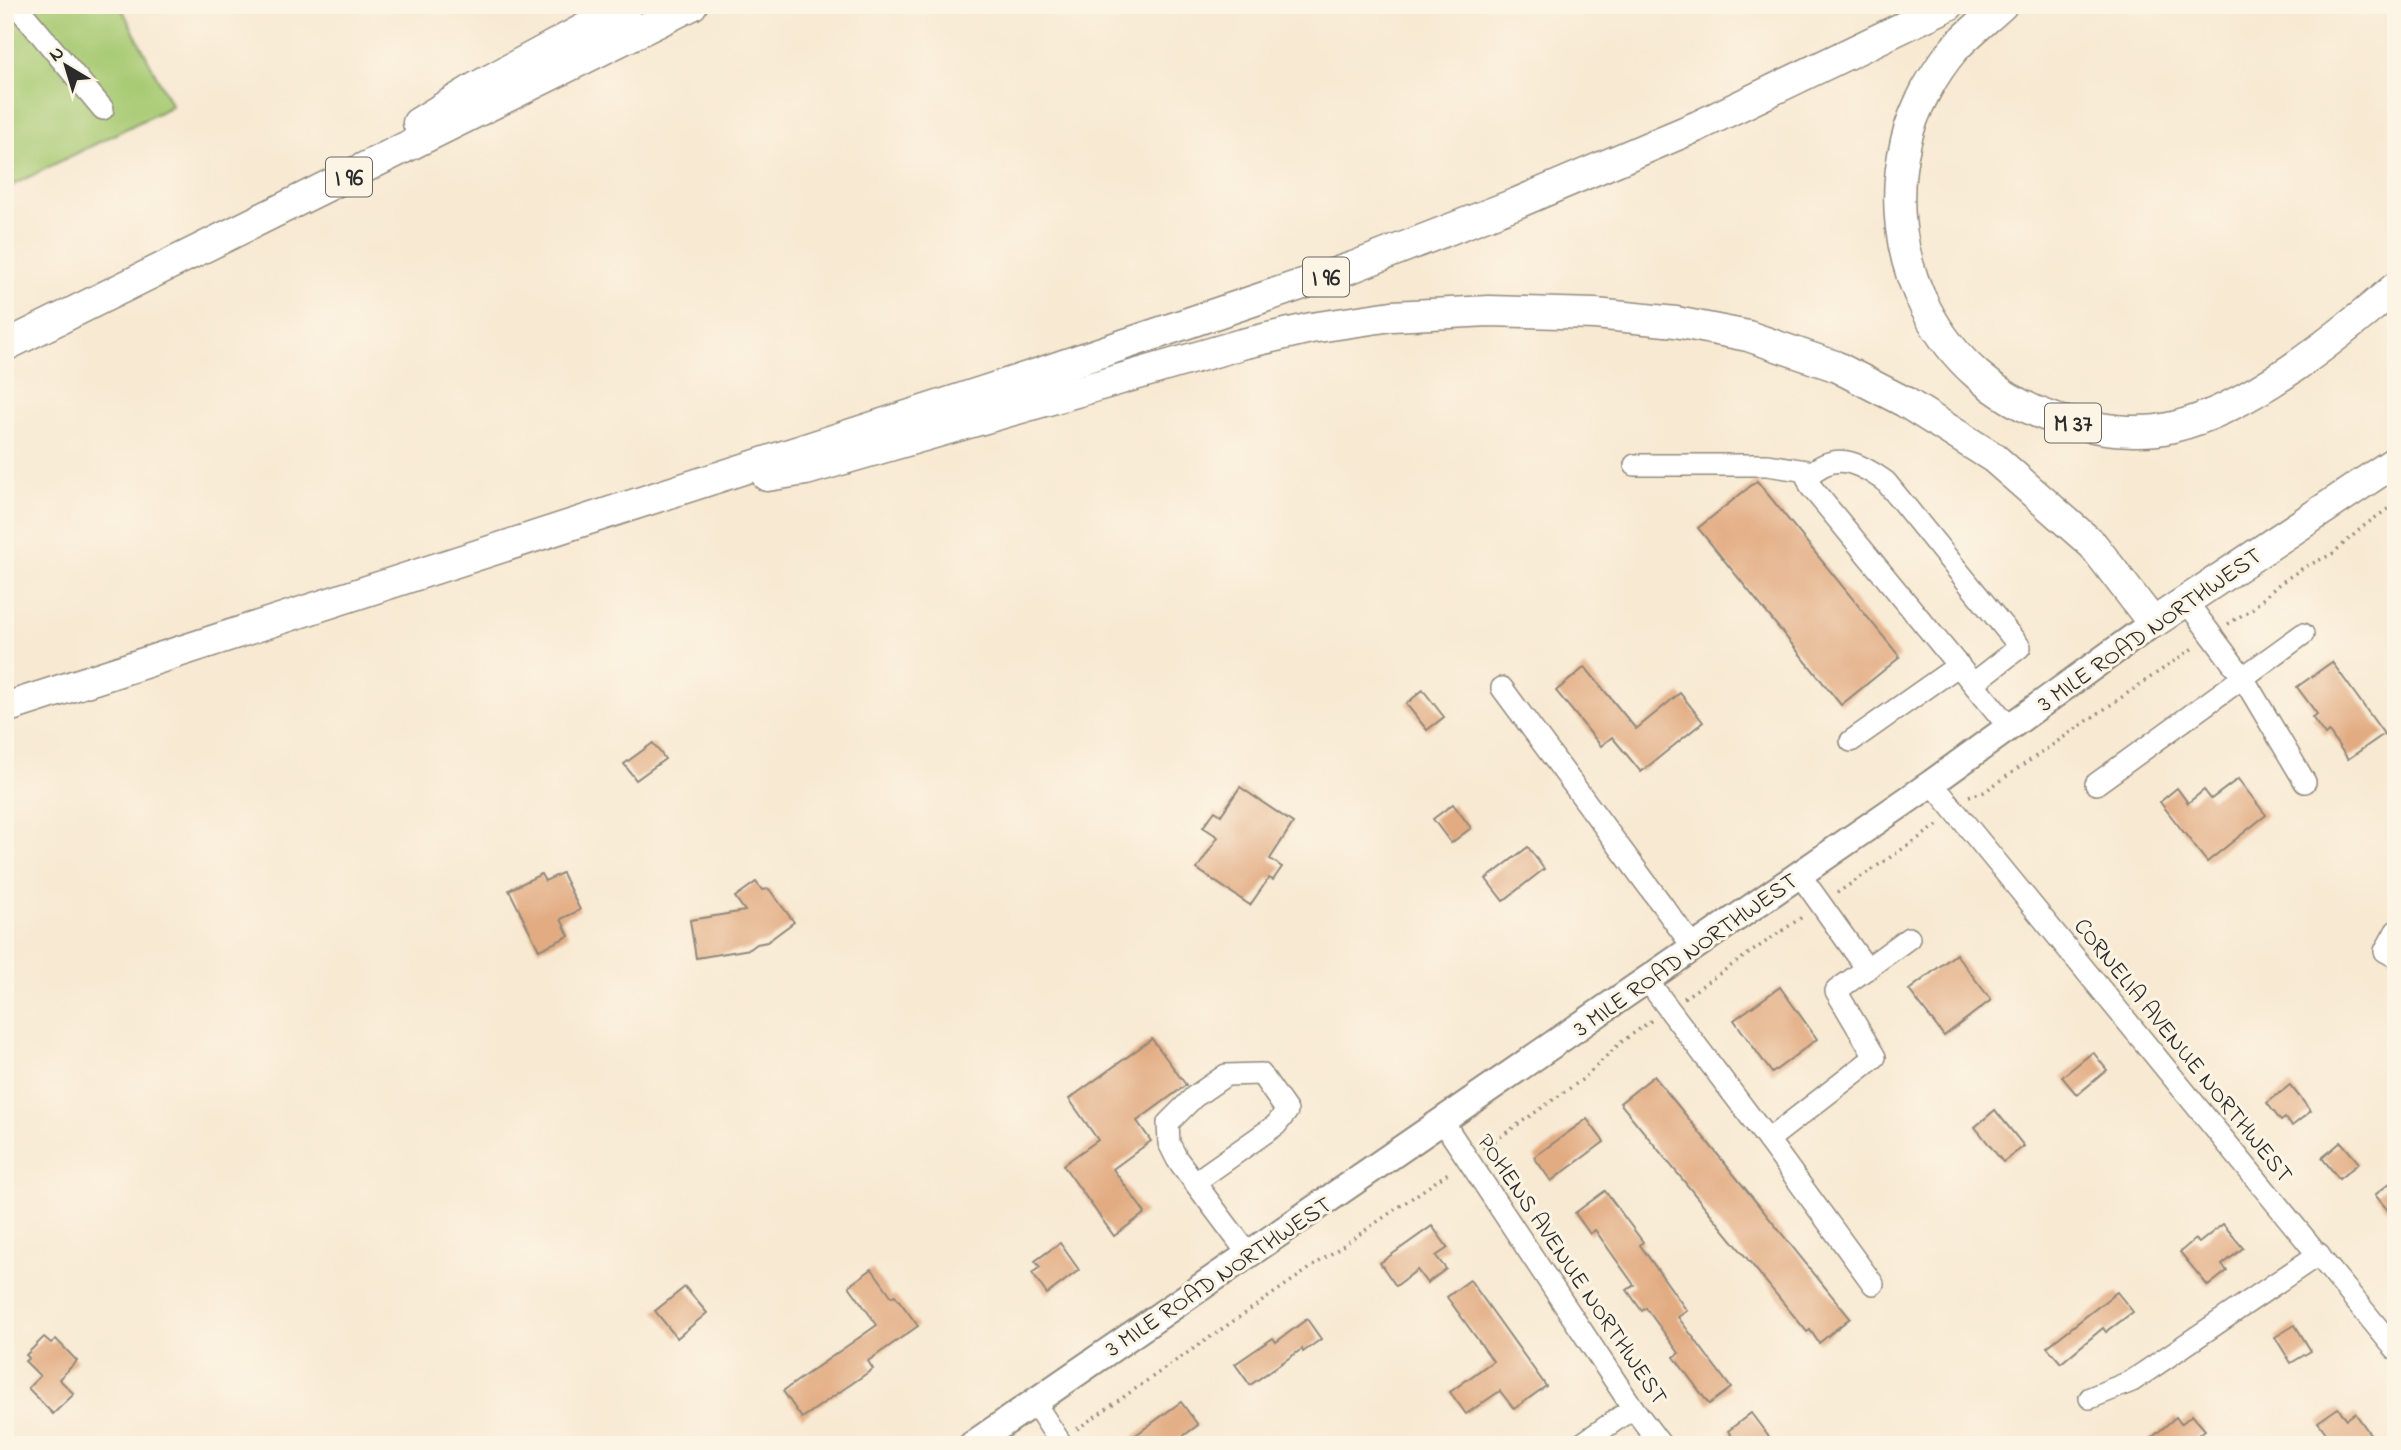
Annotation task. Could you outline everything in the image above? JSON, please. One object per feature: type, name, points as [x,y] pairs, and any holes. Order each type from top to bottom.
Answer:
[{"type":"highway","points":[[257,223],[475,88],[628,5]]},
{"type":"highway","name":"I 96","points":[[5,346],[692,5]]},
{"type":"highway","name":"I 96","points":[[5,708],[1199,320],[1353,267],[1517,203],[1698,127],[1949,5]]},
{"type":"highway","name":"M 37","points":[[2002,5],[1955,48],[1921,99],[1906,141],[1899,194],[1904,244],[1916,291],[1940,335],[1970,369],[2005,396],[2053,418],[2113,431],[2172,428],[2238,403],[2299,363],[2396,287]]},
{"type":"highway","points":[[680,489],[806,470],[1241,344],[1311,328],[1392,316],[1489,311],[1595,314],[1675,322],[1748,335],[1835,366],[1905,402],[1994,458],[2051,506],[2094,545],[2152,623]]},
{"type":"highway","name":"3 MILE ROAD NORTHWEST","points":[[2152,623],[2396,461]]},
{"type":"main road","name":"3 MILE ROAD NORTHWEST","points":[[972,1445],[1800,875],[2152,623]]},
{"type":"street","points":[[16,5],[103,109]]},
{"type":"street","points":[[1973,683],[2020,647],[1886,482],[1862,465],[1839,461],[1817,467],[1807,477],[1811,487],[2009,727]]},
{"type":"street","points":[[1635,465],[1767,465],[1813,471]]},
{"type":"street","points":[[2186,601],[2242,676],[2305,782]]},
{"type":"street","points":[[2096,784],[2302,634]]},
{"type":"street","points":[[1851,741],[1959,665]]},
{"type":"street","points":[[1502,688],[1694,948]]},
{"type":"street","name":"CORNELIA AVENUE NORTHWEST","points":[[1932,783],[2396,1350]]},
{"type":"street","points":[[1800,875],[1867,969]]},
{"type":"street","points":[[2396,931],[2385,951],[2396,957]]},
{"type":"street","points":[[1768,1140],[1875,1056],[1836,991],[1909,938]]},
{"type":"street","points":[[1647,980],[1873,1284]]},
{"type":"street","points":[[1195,1182],[1276,1125],[1287,1111],[1261,1074],[1226,1075],[1194,1097],[1168,1123],[1168,1143],[1195,1182],[1249,1255]]},
{"type":"street","name":"POHENS AVENUE NORTHWEST","points":[[1443,1122],[1633,1408],[1661,1445]]},
{"type":"street","points":[[2090,1398],[2132,1381],[2319,1254]]},
{"type":"street","points":[[1034,1402],[1061,1443]]},
{"type":"street","points":[[1580,1445],[1633,1408]]},
{"type":"path","points":[[1061,1443],[1583,1079],[1620,1043],[1937,826],[1969,796],[1984,792],[2253,608],[2279,584],[2303,568],[2332,554],[2365,525],[2396,503]]},
{"type":"green space","points":[[5,5],[120,5],[172,106],[5,189]]},
{"type":"building","points":[[1757,481],[1900,657],[1841,705],[1698,528]]},
{"type":"building","points":[[2332,662],[2384,734],[2348,759],[2329,732],[2325,735],[2312,717],[2317,714],[2297,687]]},
{"type":"building","points":[[1585,667],[1636,729],[1680,693],[1703,722],[1641,772],[1612,737],[1601,746],[1556,691]]},
{"type":"building","points":[[1423,690],[1444,717],[1427,730],[1406,704]]},
{"type":"building","points":[[653,743],[665,759],[636,780],[624,764]]},
{"type":"building","points":[[2238,779],[2266,815],[2207,862],[2160,802],[2177,788],[2188,803],[2204,790],[2211,799]]},
{"type":"building","points":[[1240,787],[1293,823],[1270,859],[1282,867],[1273,880],[1269,878],[1250,905],[1197,869],[1218,837],[1203,827],[1215,811],[1221,815]]},
{"type":"building","points":[[1453,804],[1471,828],[1451,843],[1433,819]]},
{"type":"building","points":[[1528,847],[1544,869],[1503,901],[1486,879]]},
{"type":"building","points":[[562,873],[580,910],[561,919],[569,936],[539,950],[509,890],[541,874],[545,881]]},
{"type":"building","points":[[756,882],[762,890],[769,889],[794,922],[767,942],[750,949],[696,958],[690,920],[745,911],[735,897]]},
{"type":"building","points":[[1956,954],[1991,1000],[1944,1036],[1909,990]]},
{"type":"building","points":[[1780,987],[1817,1039],[1772,1073],[1734,1020]]},
{"type":"building","points":[[1152,1039],[1186,1085],[1137,1121],[1151,1141],[1113,1169],[1145,1213],[1114,1236],[1063,1165],[1098,1140],[1069,1099]]},
{"type":"building","points":[[2093,1052],[2107,1070],[2077,1095],[2062,1077]]},
{"type":"building","points":[[1654,1076],[1850,1318],[1819,1343],[1810,1330],[1807,1332],[1620,1103]]},
{"type":"building","points":[[2290,1085],[2311,1111],[2292,1126],[2285,1118],[2281,1121],[2267,1103]]},
{"type":"building","points":[[1995,1110],[2024,1146],[2003,1162],[1975,1127]]},
{"type":"building","points":[[1587,1119],[1604,1142],[1551,1181],[1534,1157]]},
{"type":"building","points":[[2341,1142],[2359,1163],[2339,1179],[2322,1158]]},
{"type":"building","points":[[2396,1178],[2396,1220],[2375,1195]]},
{"type":"building","points":[[1605,1191],[1643,1242],[1640,1245],[1687,1311],[1678,1317],[1731,1388],[1709,1404],[1674,1357],[1679,1353],[1646,1308],[1642,1311],[1627,1290],[1634,1285],[1595,1230],[1590,1234],[1575,1213]]},
{"type":"building","points":[[2223,1224],[2243,1248],[2222,1265],[2227,1271],[2208,1286],[2180,1252],[2195,1239],[2199,1243]]},
{"type":"building","points":[[1432,1226],[1448,1248],[1436,1256],[1446,1269],[1427,1283],[1417,1270],[1396,1286],[1380,1263]]},
{"type":"building","points":[[1060,1243],[1079,1270],[1047,1294],[1032,1273],[1040,1267],[1035,1261]]},
{"type":"building","points":[[872,1269],[918,1326],[868,1361],[873,1369],[802,1418],[783,1391],[877,1325],[849,1286]]},
{"type":"building","points":[[1470,1280],[1546,1386],[1514,1409],[1500,1391],[1466,1414],[1450,1392],[1493,1361],[1447,1297]]},
{"type":"building","points":[[685,1287],[707,1313],[677,1338],[655,1311]]},
{"type":"building","points":[[2117,1292],[2133,1312],[2106,1332],[2103,1328],[2061,1363],[2047,1347]]},
{"type":"building","points":[[1307,1319],[1321,1339],[1250,1385],[1235,1364],[1273,1338],[1276,1342]]},
{"type":"building","points":[[2295,1325],[2311,1351],[2291,1363],[2275,1337]]},
{"type":"building","points":[[44,1337],[51,1343],[56,1339],[77,1361],[59,1379],[74,1394],[53,1414],[28,1388],[40,1376],[25,1361],[29,1358],[26,1355]]},
{"type":"building","points":[[1181,1402],[1198,1425],[1171,1445],[1122,1445]]},
{"type":"building","points":[[2338,1408],[2347,1419],[2355,1413],[2378,1445],[2335,1445],[2318,1422]]},
{"type":"building","points":[[1751,1413],[1775,1445],[1738,1445],[1728,1431]]},
{"type":"building","points":[[2192,1415],[2205,1430],[2187,1445],[2143,1445],[2176,1417],[2181,1424]]}]
